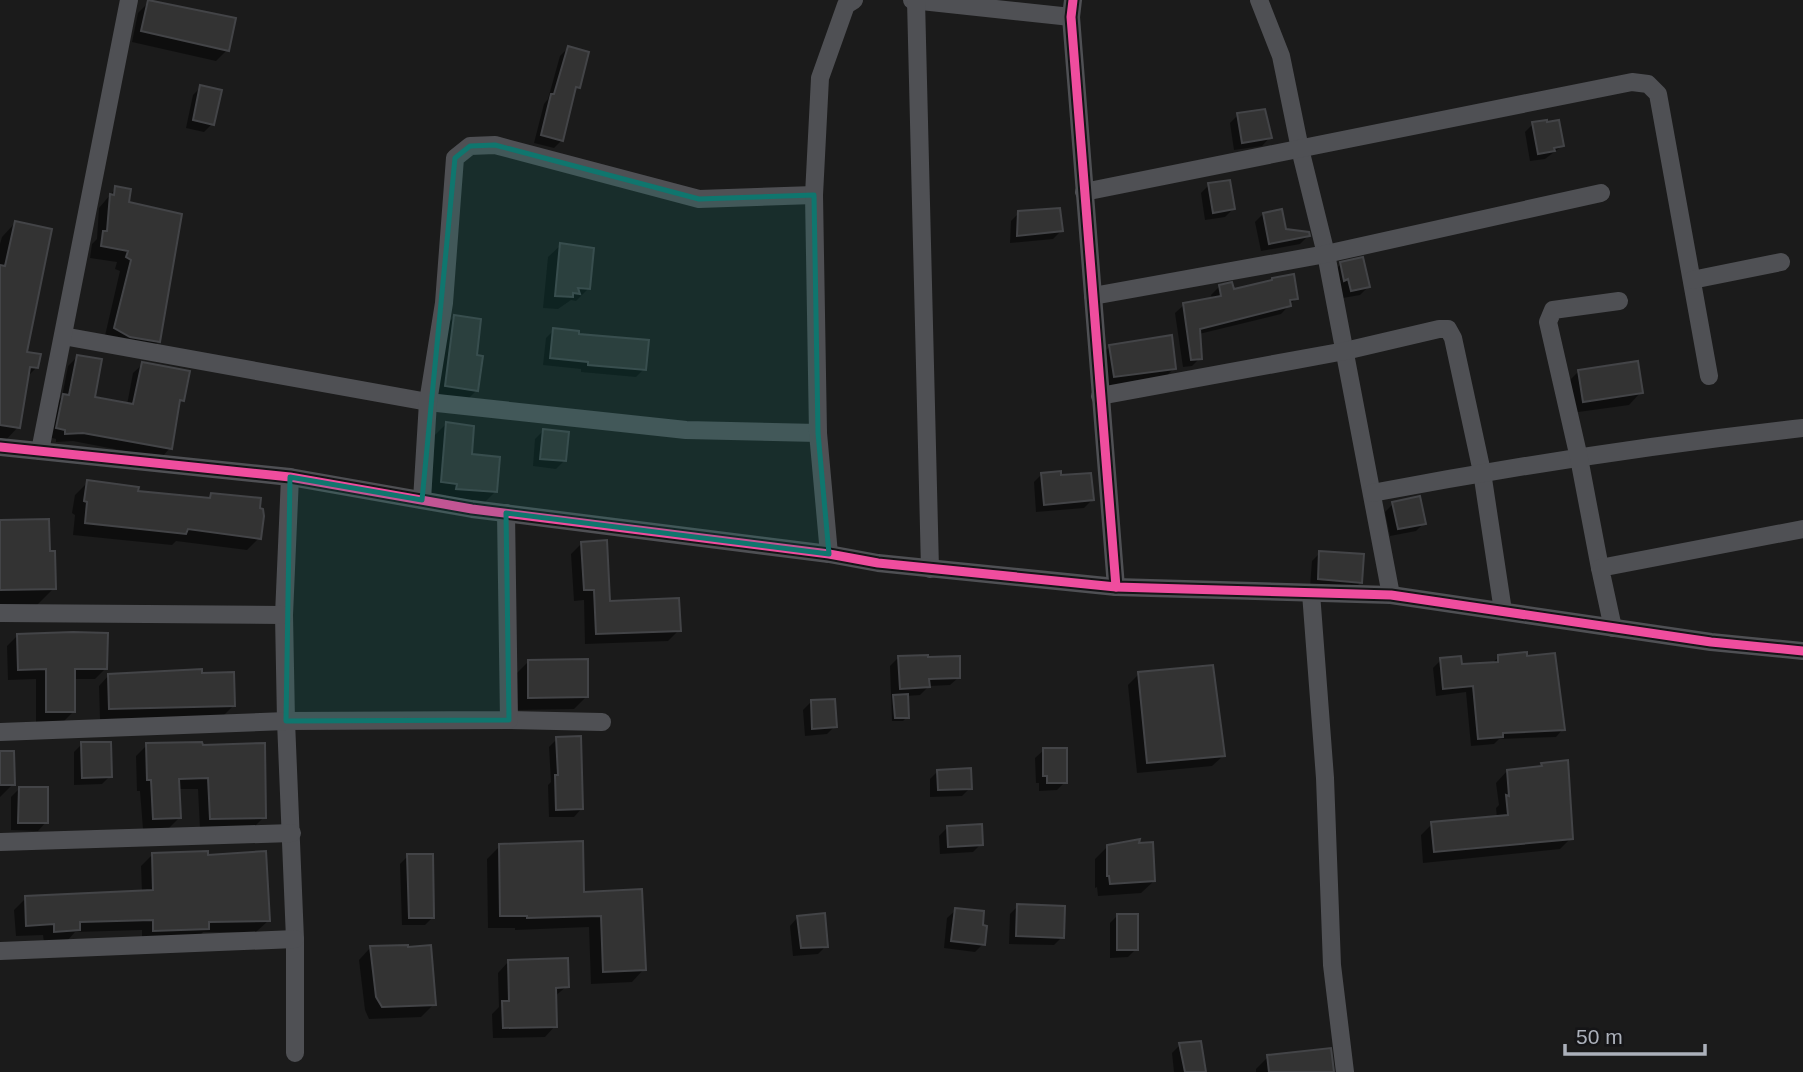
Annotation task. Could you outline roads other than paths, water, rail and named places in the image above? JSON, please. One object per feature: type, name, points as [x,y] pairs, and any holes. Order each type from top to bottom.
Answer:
[{"type":"street","points":[[40,451],[129,0]]},
{"type":"street","points":[[829,554],[818,433],[814,195],[820,78],[846,5],[855,0]]},
{"type":"street","points":[[930,569],[914,0],[1072,8],[1115,587]]},
{"type":"street","points":[[1259,0],[1281,57],[1326,254],[1391,595]]},
{"type":"street","points":[[1084,192],[1633,82],[1648,85],[1658,94],[1709,376]]},
{"type":"street","points":[[422,500],[428,402],[444,303],[456,158],[470,146],[495,145],[699,199],[814,195]]},
{"type":"street","points":[[1093,296],[1326,254],[1601,193]]},
{"type":"street","points":[[1692,280],[1781,262]]},
{"type":"street","points":[[1613,628],[1548,321],[1553,310],[1619,301]]},
{"type":"street","points":[[1100,396],[1345,351],[1448,329],[1453,338],[1482,472],[1503,611]]},
{"type":"street","points":[[63,335],[428,402],[686,430],[818,433]]},
{"type":"street","points":[[1372,493],[1482,472],[1803,428]]},
{"type":"street","points":[[0,447],[289,477],[506,513],[930,569],[1115,587],[1391,595],[1711,642],[1803,652]]},
{"type":"street","points":[[289,477],[284,615],[295,939],[295,1052]]},
{"type":"street","points":[[506,513],[509,720]]},
{"type":"street","points":[[1600,568],[1803,529]]},
{"type":"street","points":[[1311,593],[1325,778],[1332,965],[1345,1072]]},
{"type":"street","points":[[0,613],[284,615]]},
{"type":"street","points":[[0,732],[286,721],[602,722]]},
{"type":"street","points":[[0,842],[292,833]]},
{"type":"street","points":[[0,951],[295,939]]}]
